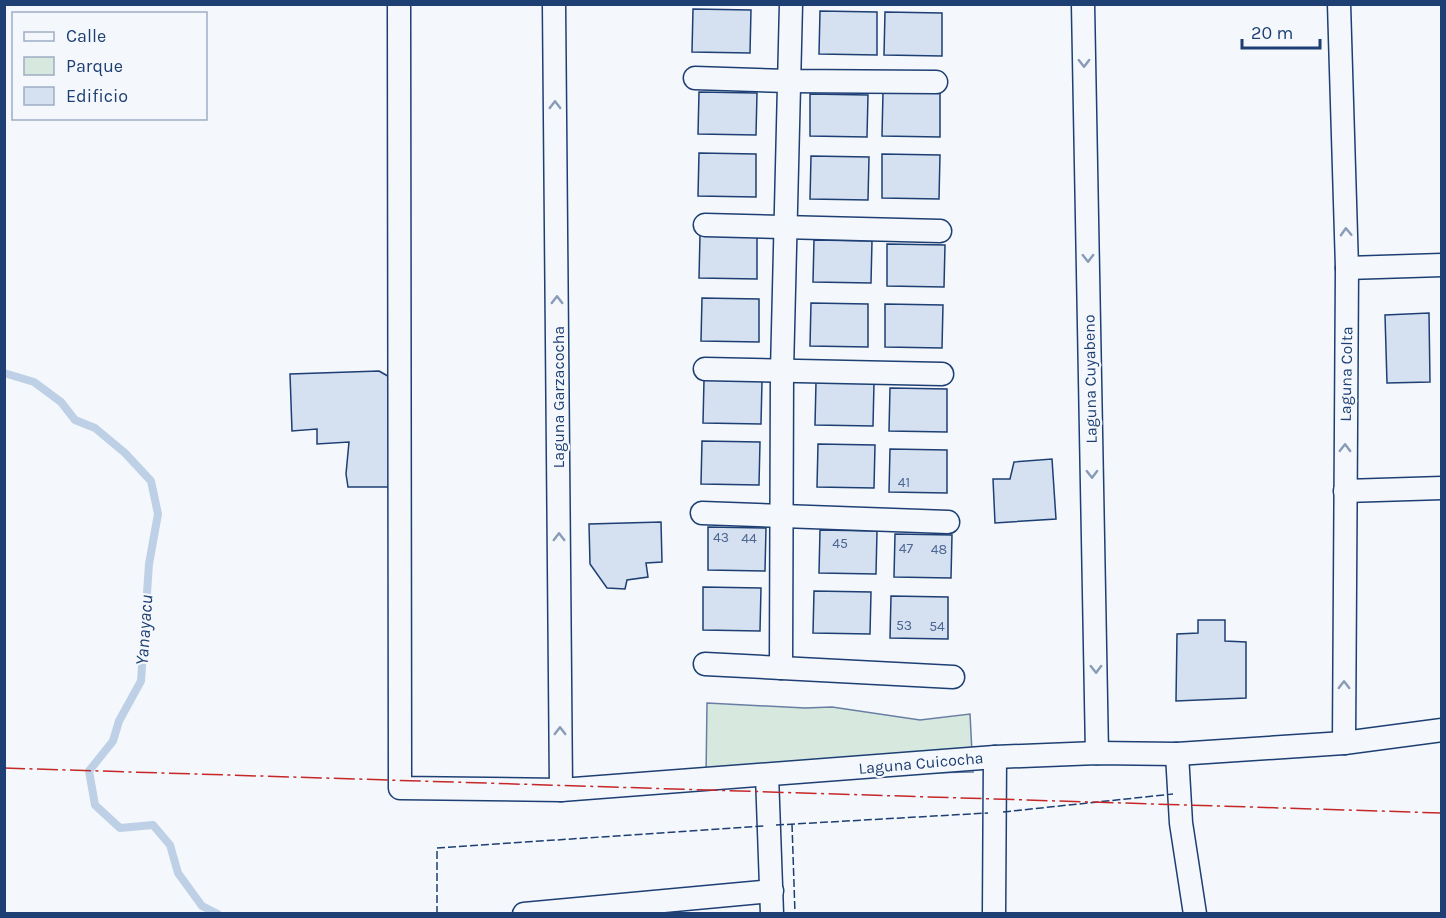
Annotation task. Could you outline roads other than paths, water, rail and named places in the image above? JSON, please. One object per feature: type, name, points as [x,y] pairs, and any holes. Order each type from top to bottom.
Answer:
[{"type":"street","name":"Laguna Cuicocha","points":[[399,4],[400,788],[561,790],[995,757],[1097,753],[1178,754],[1344,743],[1442,730]]},
{"type":"street","name":"Laguna Garzacocha","points":[[554,4],[561,790]]},
{"type":"street","points":[[781,668],[782,371],[791,4]]},
{"type":"street","name":"Laguna Cuyabeno","points":[[1083,4],[1097,753]]},
{"type":"street","name":"Laguna Colta","points":[[1340,4],[1347,268],[1344,743]]},
{"type":"street","points":[[695,78],[936,82]]},
{"type":"street","points":[[705,225],[940,231]]},
{"type":"street","points":[[1347,268],[1442,265]]},
{"type":"street","points":[[705,369],[942,374]]},
{"type":"street","points":[[1345,492],[1442,488]]},
{"type":"street","points":[[702,513],[948,522]]},
{"type":"street","points":[[705,664],[953,677]]},
{"type":"street","points":[[1178,754],[1181,823],[1195,914]]},
{"type":"street","points":[[994,914],[995,757]]},
{"type":"street","points":[[524,914],[772,902],[767,775]]},
{"type":"waterway","name":"Yanayacu","points":[[4,373],[34,382],[61,402],[75,420],[95,428],[125,453],[151,481],[158,514],[149,564],[141,681],[119,721],[113,741],[89,771],[95,805],[120,828],[153,825],[170,845],[178,873],[202,906],[218,914]]}]
